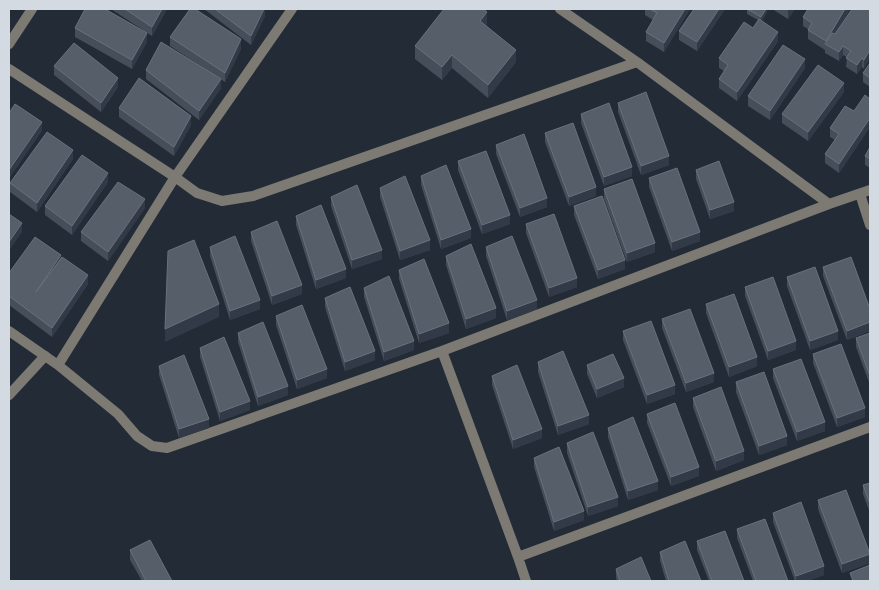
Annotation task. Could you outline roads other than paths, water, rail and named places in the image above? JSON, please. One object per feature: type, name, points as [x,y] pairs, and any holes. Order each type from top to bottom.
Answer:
[{"type":"street","points":[[9,44],[32,9]]},
{"type":"street","points":[[58,365],[175,177],[292,9]]},
{"type":"street","points":[[560,9],[637,62],[829,204]]},
{"type":"street","points":[[9,69],[175,177],[196,193],[222,201],[253,196],[637,62]]},
{"type":"street","points":[[9,331],[58,365],[118,414],[137,436],[152,446],[167,448],[442,351],[870,190]]},
{"type":"street","points":[[860,194],[870,225]]},
{"type":"street","points":[[442,351],[526,581]]},
{"type":"street","points":[[9,395],[45,356]]},
{"type":"street","points":[[518,558],[870,427]]}]
